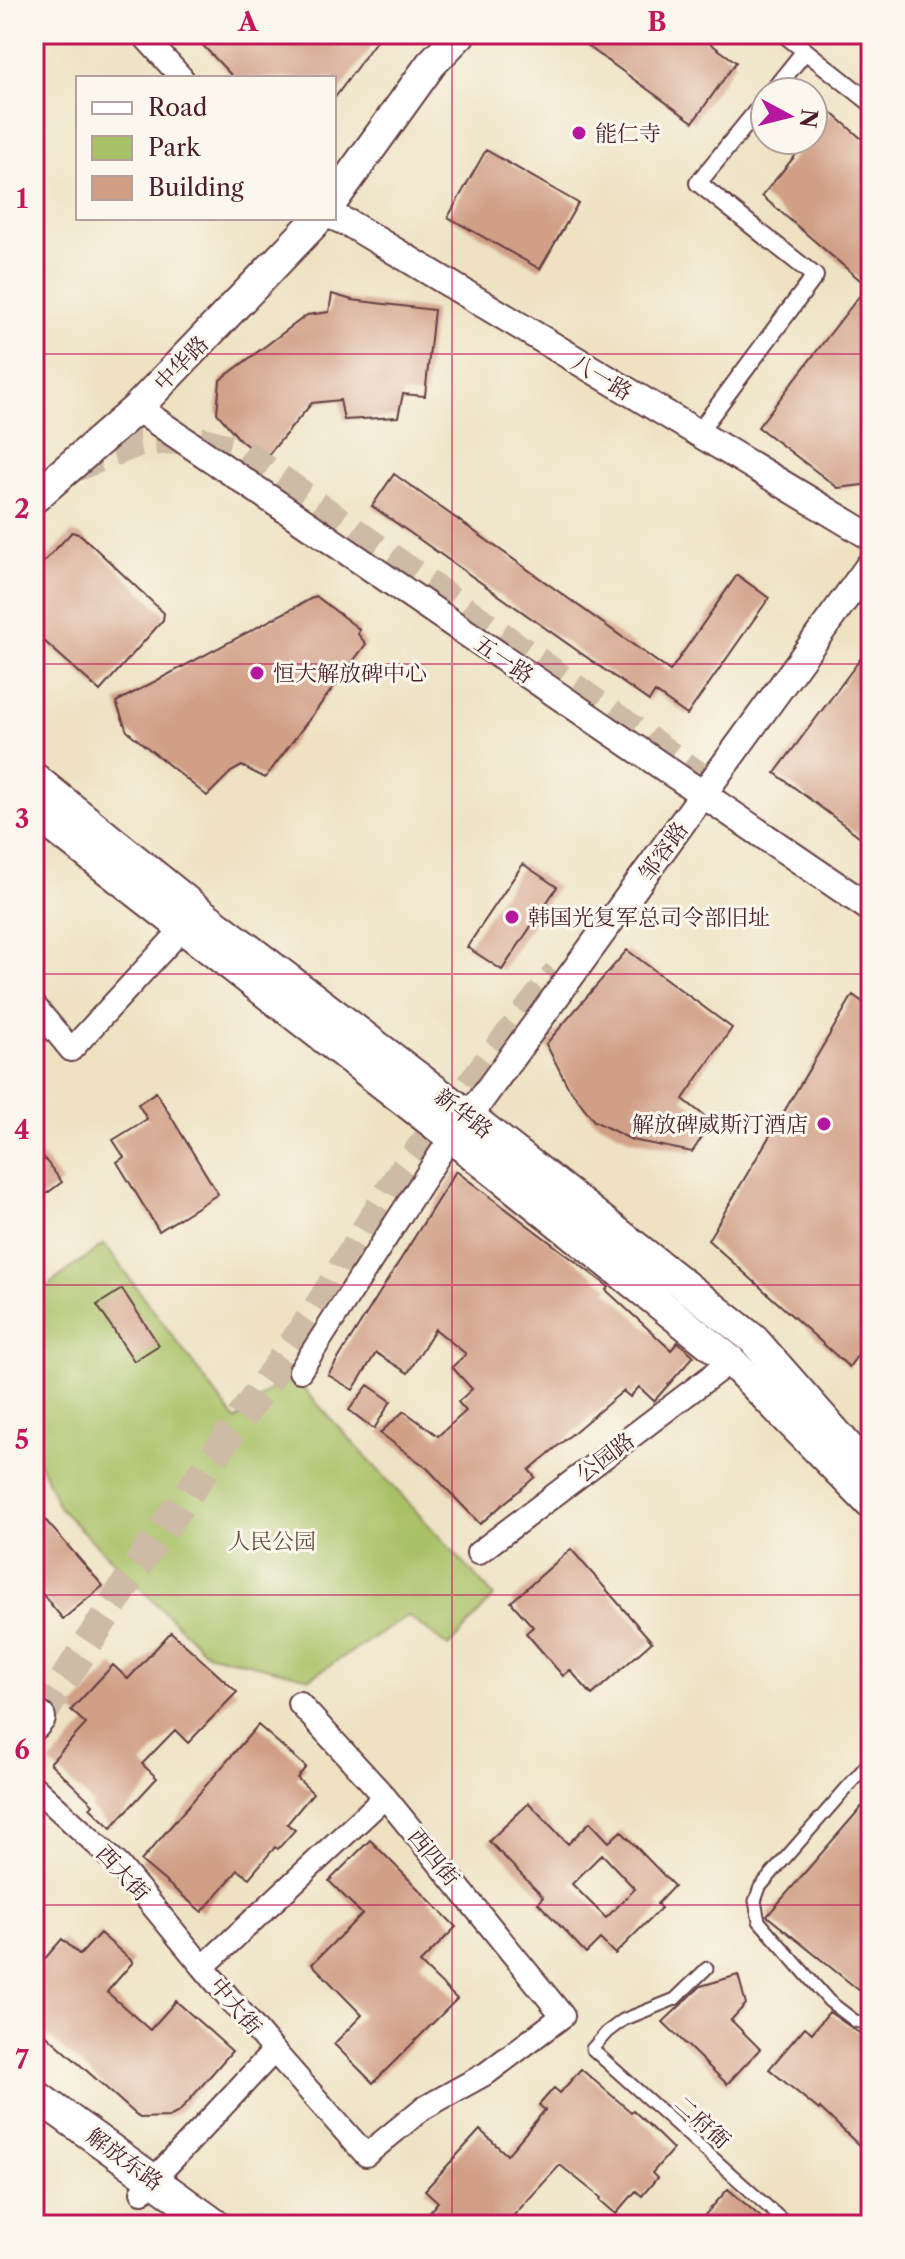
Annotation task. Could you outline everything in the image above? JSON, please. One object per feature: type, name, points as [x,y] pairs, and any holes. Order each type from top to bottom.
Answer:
[{"type":"main road","points":[[336,196],[431,64],[460,34]]},
{"type":"main road","name":"中华路","points":[[34,498],[137,408],[317,220]]},
{"type":"main road","name":"新华路","points":[[34,778],[460,1126],[731,1361],[871,1504]]},
{"type":"main road","name":"新华路","points":[[34,812],[183,928],[753,1339],[871,1473]]},
{"type":"main road","name":"解放东路","points":[[34,2094],[148,2186],[187,2225]]},
{"type":"main road","name":"解放东路","points":[[34,2115],[216,2225]]},
{"type":"street","points":[[142,34],[180,76]]},
{"type":"street","points":[[784,34],[871,103]]},
{"type":"street","points":[[785,76],[805,51]]},
{"type":"street","points":[[697,434],[815,276],[698,183],[749,121]]},
{"type":"street","name":"八一路","points":[[336,218],[871,537]]},
{"type":"street","name":"五一路","points":[[137,408],[871,909]]},
{"type":"street","name":"邹容路","points":[[460,1126],[871,563]]},
{"type":"street","points":[[34,1005],[71,1050],[183,928]]},
{"type":"street","points":[[300,1371],[460,1126]]},
{"type":"street","name":"公园路","points":[[478,1553],[731,1361]]},
{"type":"street","name":"西四街","points":[[274,2051],[366,2155],[422,2109],[487,2073],[563,2016],[385,1797],[299,1703]]},
{"type":"street","name":"西大街","points":[[34,1787],[119,1865],[203,1967]]},
{"type":"street","name":"中大街","points":[[148,2186],[274,2051],[203,1967],[385,1797]]},
{"type":"lane","points":[[871,1760],[760,1887],[755,1901],[759,1921],[829,2001],[855,2021],[871,2024]]},
{"type":"lane","name":"二府衙","points":[[707,1968],[675,1999],[623,2020],[592,2049],[788,2225]]},
{"type":"green space","name":"人民公园","points":[[104,1244],[236,1421],[288,1372],[494,1596],[449,1647],[408,1616],[310,1678],[206,1653],[59,1508],[34,1449],[34,1296]]},
{"type":"building","points":[[192,34],[381,34],[336,96],[336,76],[232,76]]},
{"type":"building","points":[[571,34],[697,34],[736,62],[693,122]]},
{"type":"building","points":[[831,112],[871,147],[871,484],[838,488],[758,427],[867,286],[762,196],[795,156],[829,156]]},
{"type":"building","points":[[486,150],[578,203],[540,269],[448,217]]},
{"type":"building","points":[[332,294],[352,300],[434,310],[425,396],[403,394],[398,417],[344,420],[340,400],[312,403],[264,460],[239,439],[217,413],[220,380],[307,315],[329,312]]},
{"type":"building","points":[[394,474],[670,671],[737,575],[769,598],[687,715],[655,692],[649,701],[372,506]]},
{"type":"building","points":[[72,532],[81,535],[164,613],[163,620],[100,691],[34,632],[34,572]]},
{"type":"building","name":"恒大解放碑中心","points":[[316,596],[359,629],[358,634],[366,644],[265,778],[242,766],[231,772],[207,796],[127,731],[116,702]]},
{"type":"building","points":[[871,645],[871,845],[775,773]]},
{"type":"building","name":"韩国光复军总司令部旧址","points":[[523,864],[557,887],[502,970],[467,947]]},
{"type":"building","points":[[627,950],[732,1028],[683,1099],[712,1122],[692,1152],[632,1140],[594,1121],[567,1085],[546,1044]]},
{"type":"building","name":"解放碑威斯汀酒店","points":[[853,995],[871,1008],[871,1337],[849,1367],[708,1240]]},
{"type":"building","points":[[156,1092],[218,1194],[159,1231],[117,1162],[124,1157],[113,1140],[147,1119],[138,1104]]},
{"type":"building","points":[[34,1145],[62,1182],[34,1203]]},
{"type":"building","points":[[456,1171],[609,1287],[606,1290],[671,1350],[678,1342],[694,1356],[654,1401],[639,1387],[630,1397],[623,1391],[529,1470],[535,1477],[480,1524],[427,1468],[380,1433],[404,1411],[438,1436],[466,1411],[458,1402],[472,1389],[452,1367],[466,1354],[435,1329],[408,1373],[376,1353],[353,1390],[328,1375]]},
{"type":"building","points":[[122,1289],[159,1345],[134,1361],[97,1305]]},
{"type":"building","points":[[368,1385],[391,1401],[374,1429],[349,1410]]},
{"type":"building","points":[[34,1507],[103,1586],[63,1619],[34,1584]]},
{"type":"building","points":[[571,1549],[652,1642],[592,1695],[570,1670],[563,1676],[526,1633],[533,1627],[511,1602]]},
{"type":"building","points":[[171,1632],[237,1692],[188,1743],[175,1730],[142,1764],[157,1778],[111,1828],[90,1808],[93,1804],[50,1763],[86,1724],[71,1710],[113,1665],[128,1679]]},
{"type":"building","points":[[258,1725],[306,1767],[297,1778],[313,1793],[287,1824],[295,1830],[278,1849],[275,1847],[249,1878],[238,1870],[202,1912],[141,1861]]},
{"type":"building","points":[[871,1796],[871,2000],[767,1916]]},
{"type":"building","points":[[529,1803],[568,1844],[590,1822],[609,1842],[621,1831],[674,1886],[657,1904],[661,1908],[615,1954],[600,1939],[586,1953],[538,1903],[543,1897],[489,1841]],"holes":[[[602,1854],[635,1889],[606,1918],[572,1884]]]},
{"type":"building","points":[[370,1840],[456,1927],[420,1963],[457,1999],[373,2083],[334,2044],[362,2015],[312,1964],[362,1914],[329,1881]]},
{"type":"building","points":[[100,1933],[133,1962],[107,1992],[150,2030],[176,2001],[232,2051],[179,2112],[169,2117],[140,2118],[34,2024],[34,1971],[62,1939],[80,1955]]},
{"type":"building","points":[[738,1975],[746,2004],[731,2020],[760,2049],[727,2084],[663,2022],[701,1986]]},
{"type":"building","points":[[829,2012],[871,2041],[871,2157],[820,2108],[769,2069],[805,2027],[812,2033]]},
{"type":"building","points":[[581,2069],[631,2112],[633,2110],[673,2149],[652,2173],[657,2178],[642,2196],[636,2191],[616,2214],[560,2165],[505,2225],[418,2225],[438,2202],[425,2190],[480,2130],[507,2155],[545,2110],[539,2105],[554,2088],[560,2093]]},
{"type":"building","points":[[728,2189],[770,2225],[696,2225]]},
{"type":"tunnel","points":[[70,469],[138,442],[188,438],[241,452],[719,791]]},
{"type":"tunnel","points":[[40,1718],[144,1556],[316,1311],[400,1175],[558,973]]},
{"type":"place","name":"能仁寺","points":[[579,133]]},
{"type":"place","name":"恒大解放碑中心","points":[[257,673]]},
{"type":"place","name":"韩国光复军总司令部旧址","points":[[512,917]]},
{"type":"place","name":"解放碑威斯汀酒店","points":[[824,1124]]}]
